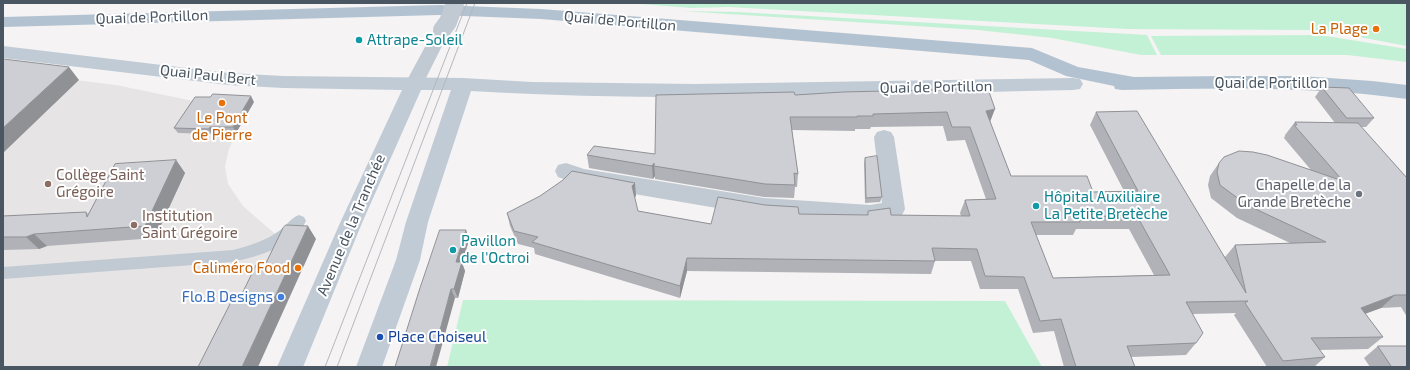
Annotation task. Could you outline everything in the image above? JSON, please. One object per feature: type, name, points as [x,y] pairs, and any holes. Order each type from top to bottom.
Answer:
[{"type":"main road","name":"Quai de Portillon","points":[[3,22],[439,10],[549,15],[1032,54],[1073,72],[1135,84]]},
{"type":"main road","name":"Quai Paul Bert","points":[[3,52],[229,79],[283,82],[463,84]]},
{"type":"main road","name":"Quai de Portillon","points":[[996,52],[1026,60],[1073,84]]},
{"type":"main road","name":"Quai de Portillon","points":[[463,84],[532,88],[689,90],[1073,84],[1311,83],[1359,85],[1407,92]]},
{"type":"main road","name":"Avenue de la Tranchée","points":[[290,367],[391,131],[414,84]]},
{"type":"main road","points":[[369,367],[408,260],[417,222],[463,84]]},
{"type":"street","points":[[414,84],[442,30],[448,22],[455,3]]},
{"type":"street","points":[[566,171],[581,177],[764,207],[870,214],[894,209],[884,137]]},
{"type":"lane","points":[[3,273],[231,257],[242,255],[268,245],[284,236],[299,221]]},
{"type":"shaded area","name":"Institution Saint Grégoire","points":[[43,76],[116,85],[198,102],[213,132],[236,133],[229,149],[225,166],[228,184],[243,206],[274,233],[292,238],[222,367],[3,367],[3,112]]},
{"type":"green space","points":[[628,3],[1407,3],[1407,46],[1327,31],[1127,29],[728,7],[691,8]]},
{"type":"green space","points":[[682,11],[737,12],[1147,35],[1157,55],[1141,55],[1052,38],[978,30]]},
{"type":"green space","points":[[1320,35],[1407,49],[1407,62],[1347,55],[1161,55],[1151,36]]},
{"type":"green space","points":[[463,300],[1005,301],[1042,367],[447,367]]},
{"type":"building","points":[[3,59],[69,67],[3,128]]},
{"type":"building","points":[[1322,87],[1349,88],[1374,118],[1347,118]]},
{"type":"building","points":[[988,89],[995,109],[986,111],[1011,176],[1087,176],[1093,192],[1138,191],[1096,112],[1137,111],[1246,293],[1235,245],[1326,242],[1247,205],[1220,185],[1217,172],[1219,163],[1224,157],[1239,151],[1253,152],[1267,155],[1343,181],[1294,125],[1297,125],[1295,122],[1358,123],[1407,178],[1407,295],[1395,295],[1361,308],[1383,337],[1311,338],[1325,357],[1283,361],[1245,303],[1248,301],[1186,302],[1203,333],[1196,343],[1127,346],[1135,367],[1076,367],[1061,319],[1040,321],[1024,277],[985,276],[977,249],[932,248],[935,261],[687,258],[680,286],[532,242],[538,237],[514,231],[507,213],[540,196],[563,180],[572,171],[635,183],[632,186],[638,211],[711,224],[718,197],[765,205],[798,207],[799,214],[868,215],[868,211],[890,208],[891,215],[970,216],[965,200],[996,199],[970,127],[952,127],[947,112],[873,114],[873,116],[857,117],[790,117],[798,174],[794,173],[795,185],[765,184],[654,166],[654,163],[652,166],[587,155],[594,146],[655,154],[656,95],[794,92],[795,95],[843,92]],"holes":[[[1137,216],[1170,275],[1053,278],[1031,222],[1080,222],[1077,217]]]},
{"type":"building","points":[[213,94],[251,96],[233,127],[210,127],[209,129],[174,128],[195,97],[210,97]]},
{"type":"building","points":[[877,156],[882,197],[866,198],[865,158]]},
{"type":"building","points":[[176,160],[145,226],[34,234],[26,237],[3,237],[3,216],[86,212],[87,217],[115,164]]},
{"type":"building","points":[[286,225],[308,226],[242,367],[198,367],[232,300],[239,300],[257,263],[266,263],[283,228]]},
{"type":"building","points":[[440,230],[466,230],[456,262],[462,262],[454,289],[451,289],[430,367],[395,367],[420,288]]},
{"type":"building","points":[[1378,346],[1407,346],[1407,367],[1392,367]]},
{"type":"tram line","points":[[325,367],[467,3]]},
{"type":"tram line","points":[[337,367],[475,3]]},
{"type":"place","name":"La Plage","points":[[1376,29]]},
{"type":"place","name":"Attrape-Soleil","points":[[359,40]]},
{"type":"place","name":"Le Pont de Pierre","points":[[222,103]]},
{"type":"place","name":"Collège Saint Grégoire","points":[[48,184]]},
{"type":"place","name":"Chapelle de la Grande Bretèche","points":[[1359,194]]},
{"type":"place","name":"Hôpital Auxiliaire La Petite Bretèche","points":[[1036,206]]},
{"type":"place","name":"Institution Saint Grégoire","points":[[134,225]]},
{"type":"place","name":"Pavillon de l'Octroi","points":[[453,250]]},
{"type":"place","name":"Caliméro Food","points":[[298,268]]},
{"type":"place","name":"Flo.B Designs","points":[[281,297]]},
{"type":"place","name":"Place Choiseul","points":[[380,337]]}]
